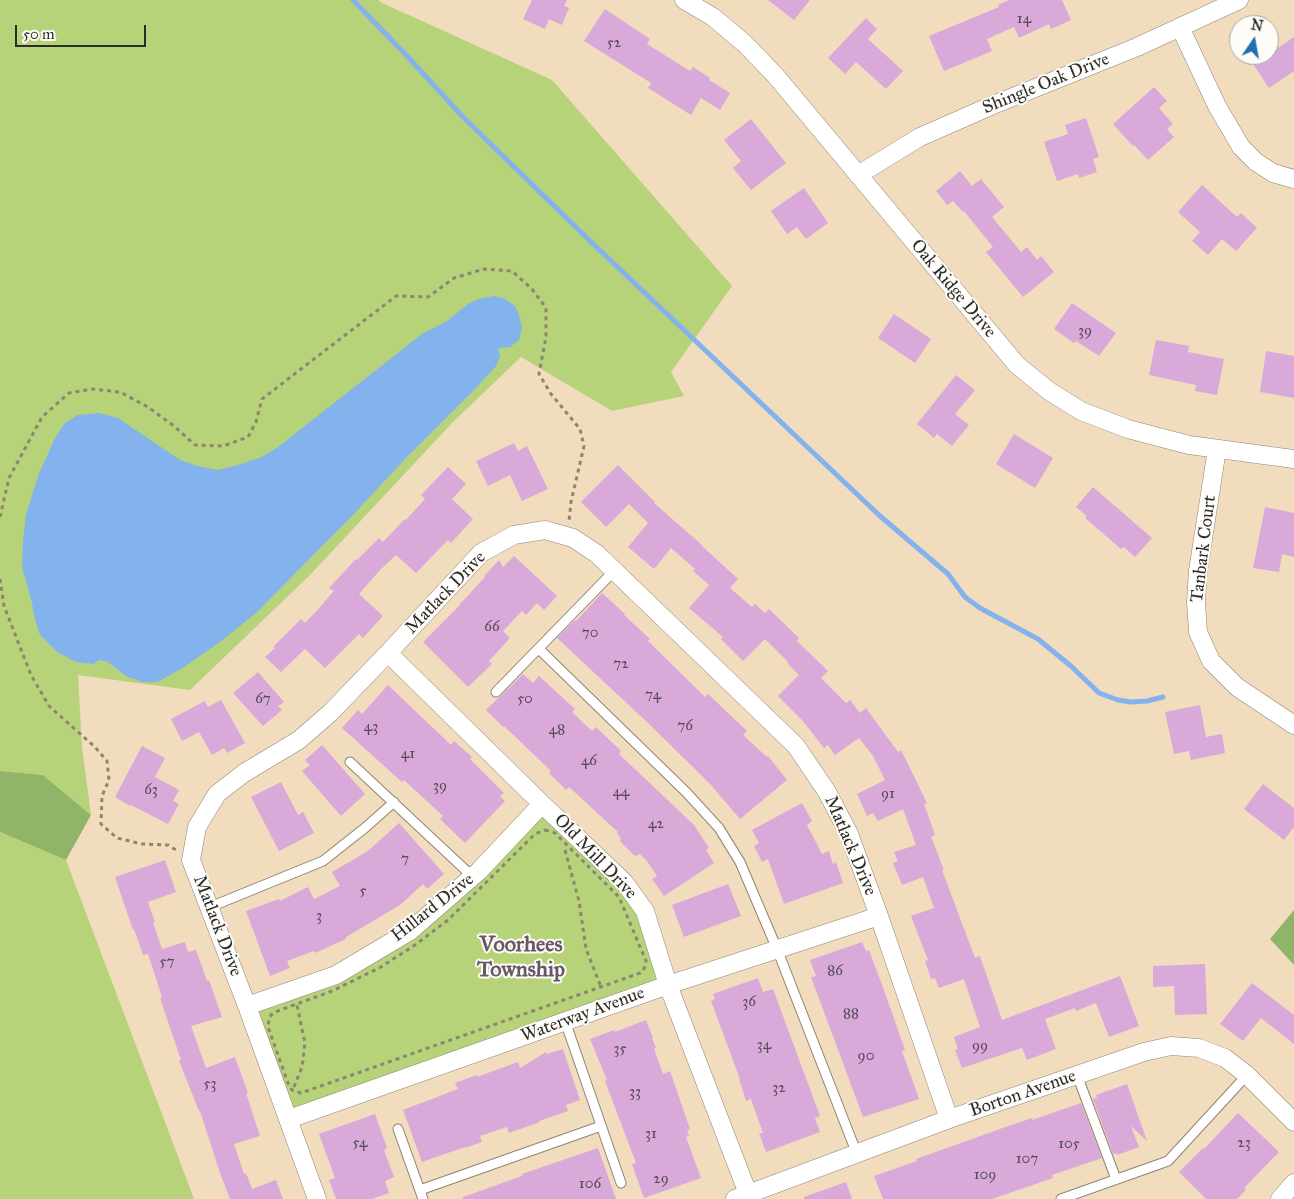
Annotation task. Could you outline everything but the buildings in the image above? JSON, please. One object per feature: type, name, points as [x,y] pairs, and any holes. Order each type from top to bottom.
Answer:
[{"type":"street","name":"Oak Ridge Drive","points":[[684,0],[712,18],[745,44],[775,75],[1017,365],[1050,391],[1081,410],[1128,429],[1189,445],[1294,459]]},
{"type":"street","name":"Shingle Oak Drive","points":[[858,175],[920,137],[993,105],[1137,47],[1239,0]]},
{"type":"street","points":[[1180,27],[1218,106],[1241,147],[1256,162],[1273,173],[1294,179]]},
{"type":"street","name":"Tanbark Court","points":[[1217,449],[1198,571],[1196,602],[1198,632],[1211,661],[1237,687],[1294,725]]},
{"type":"street","name":"Matlack Drive","points":[[317,1199],[247,1006],[191,860],[197,827],[217,794],[244,772],[299,740],[330,713],[480,553],[514,536],[545,530],[573,538],[597,554],[796,746],[827,792],[849,834],[949,1120]]},
{"type":"street","name":"Old Mill Drive","points":[[388,653],[624,882],[645,911],[668,985],[745,1197]]},
{"type":"street","name":"Hillard Drive","points":[[247,1006],[336,975],[410,931],[473,877],[542,804]]},
{"type":"street","name":"Waterway Avenue","points":[[289,1119],[668,985],[879,916]]},
{"type":"street","name":"Borton Avenue","points":[[745,1197],[949,1120],[1144,1052],[1171,1046],[1199,1048],[1225,1058],[1247,1075],[1294,1122]]},
{"type":"street","points":[[1280,1199],[1294,1183]]},
{"type":"lane","points":[[496,692],[614,571]]},
{"type":"lane","points":[[539,649],[686,792],[719,828],[740,862],[777,949],[857,1154]]},
{"type":"lane","points":[[350,762],[473,877]]},
{"type":"lane","points":[[210,907],[324,861],[394,802]]},
{"type":"lane","points":[[565,1021],[621,1183]]},
{"type":"lane","points":[[1077,1075],[1116,1180]]},
{"type":"lane","points":[[1061,1199],[1168,1161],[1247,1075]]},
{"type":"lane","points":[[398,1129],[422,1195],[601,1126]]},
{"type":"path","points":[[0,517],[9,478],[42,417],[69,393],[92,389],[120,392],[148,407],[174,426],[195,445],[223,446],[248,437],[256,422],[262,399],[396,296],[428,297],[454,278],[484,269],[512,271],[532,289],[546,308],[546,337],[538,374],[580,429],[584,446],[568,524],[573,538]]},
{"type":"path","points":[[0,579],[4,606],[31,675],[49,706],[95,747],[107,761],[109,780],[102,796],[101,824],[117,838],[142,844],[168,846],[191,860]]},
{"type":"path","points":[[545,830],[555,833],[619,897],[646,961],[645,968],[640,973],[601,987],[301,1094],[292,1090],[288,1083],[268,1027],[269,1018],[275,1012],[332,991],[372,971],[415,945],[448,920],[536,834],[545,830]]},
{"type":"path","points":[[565,844],[564,848],[578,901],[586,949],[601,987]]},
{"type":"path","points":[[292,1090],[302,1068],[305,1043],[297,1004]]},
{"type":"green space","points":[[0,0],[379,0],[552,80],[732,286],[671,372],[684,396],[612,411],[521,357],[453,422],[309,576],[190,690],[78,675],[82,747],[91,815],[43,775],[0,771]]},
{"type":"green space","points":[[0,771],[43,775],[91,815],[66,860],[0,832]]},
{"type":"green space","points":[[542,804],[624,882],[668,985],[289,1119],[247,1006],[336,975],[410,931]]},
{"type":"green space","points":[[0,832],[66,860],[194,1199],[0,1199]]},
{"type":"green space","points":[[1294,910],[1294,965],[1270,939]]},
{"type":"water","points":[[494,296],[505,299],[515,306],[522,328],[519,340],[510,347],[498,348],[500,356],[496,366],[477,387],[256,613],[220,642],[181,669],[157,682],[142,682],[126,676],[108,662],[100,660],[93,664],[76,662],[57,652],[40,635],[22,567],[23,540],[26,515],[38,476],[55,438],[65,423],[78,415],[99,413],[118,418],[180,460],[218,470],[238,465],[262,457],[278,447],[422,334],[447,321],[468,304],[479,299]]},
{"type":"waterway","points":[[353,0],[463,117],[588,239],[880,516],[948,574],[965,597],[980,608],[1038,639],[1072,667],[1099,693],[1118,700],[1131,702],[1163,697]]},
{"type":"district","name":"Voorhees Township","points":[[521,958]]}]
